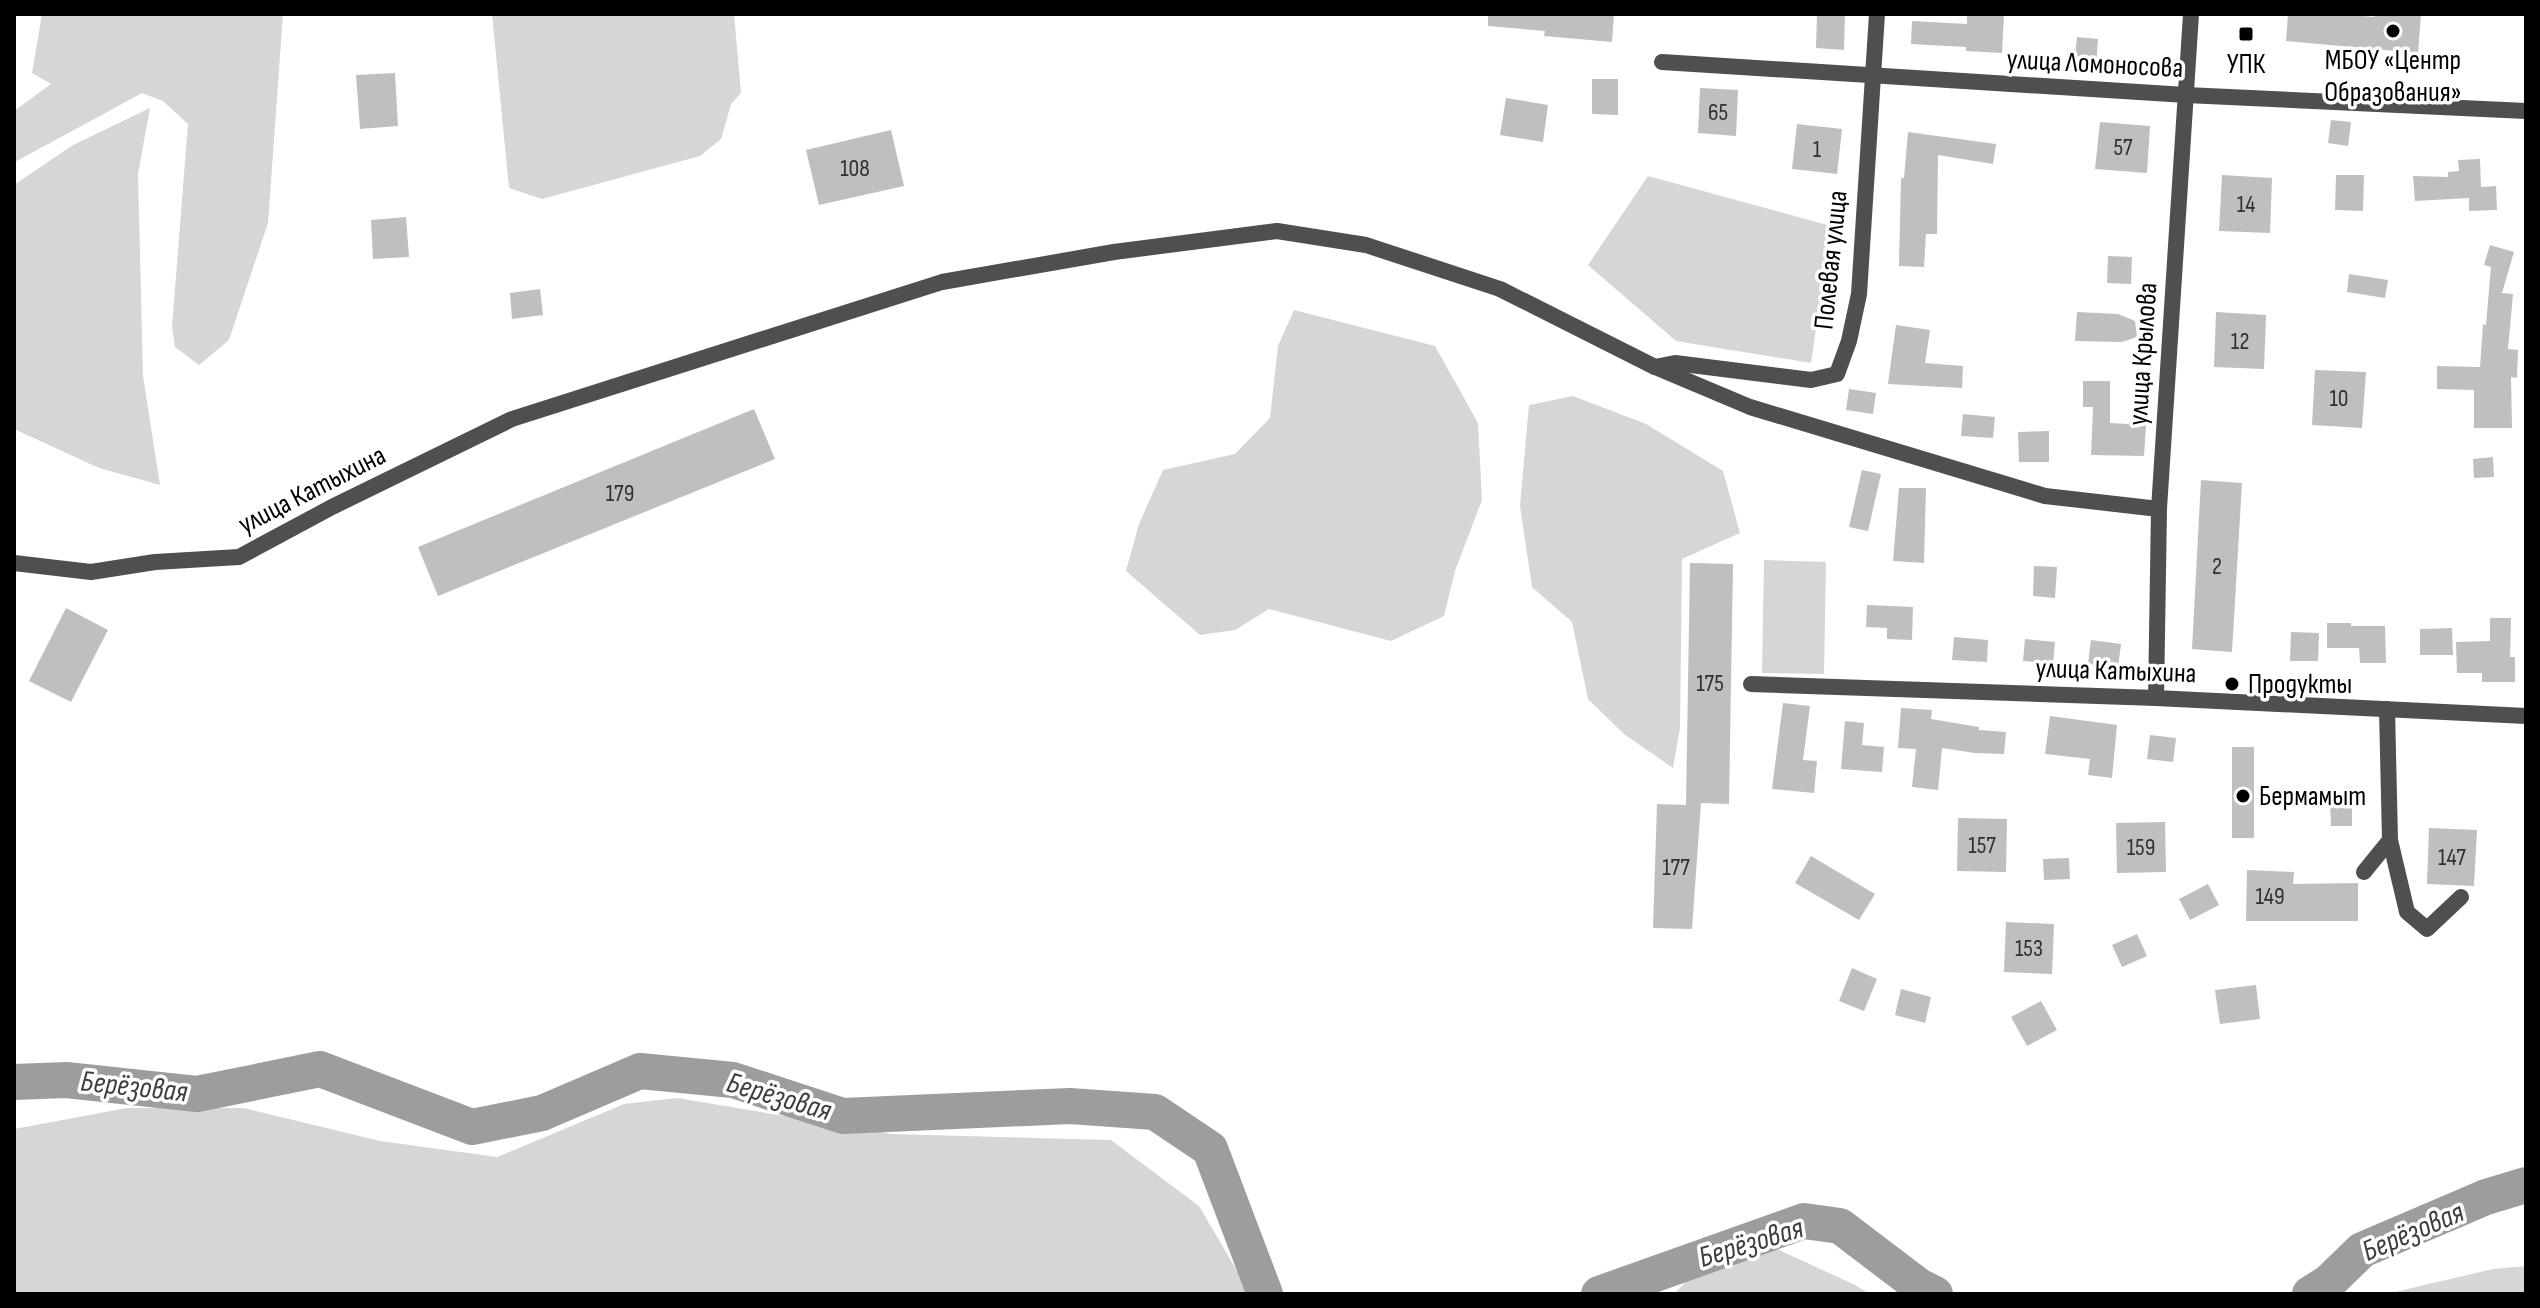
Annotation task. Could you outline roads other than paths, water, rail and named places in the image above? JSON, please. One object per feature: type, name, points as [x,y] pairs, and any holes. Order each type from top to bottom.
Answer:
[{"type":"street","name":"Полевая улица","points":[[1655,367],[1675,363],[1811,380],[1837,374],[1849,341],[1859,294],[1877,14]]},
{"type":"street","name":"улица Крылова","points":[[2156,698],[2159,509],[2191,14]]},
{"type":"street","name":"улица Ломоносова","points":[[1662,62],[2186,95],[2526,111]]},
{"type":"street","name":"улица Катыхина","points":[[14,563],[91,572],[155,562],[239,557],[332,507],[512,419],[942,282],[1114,252],[1277,231],[1366,245],[1500,289],[1655,367]]},
{"type":"street","points":[[1655,367],[1750,407],[2045,496],[2159,509]]},
{"type":"street","name":"улица Катыхина","points":[[1751,684],[2156,698],[2526,716]]},
{"type":"street","points":[[2387,709],[2390,840],[2407,912],[2427,929],[2461,897]]},
{"type":"street","points":[[2364,872],[2390,840]]},
{"type":"waterway","name":"Берёзовая","points":[[14,1082],[66,1080],[197,1094],[320,1069],[472,1127],[542,1113],[640,1071],[733,1080],[843,1116],[1070,1106],[1155,1112],[1210,1149],[1265,1294]]},
{"type":"waterway","name":"Берёзовая","points":[[2310,1294],[2329,1282],[2362,1250],[2486,1197],[2526,1185]]},
{"type":"waterway","name":"Берёзовая","points":[[1599,1294],[1804,1221],[1840,1226],[1919,1286],[1935,1294]]},
{"type":"place","name":"МБОУ «Центр Образования»","points":[[2393,31]]},
{"type":"place","name":"УПК","points":[[2246,34]]},
{"type":"place","name":"Продукты","points":[[2232,684]]},
{"type":"place","name":"Бермамыт","points":[[2243,796]]}]
